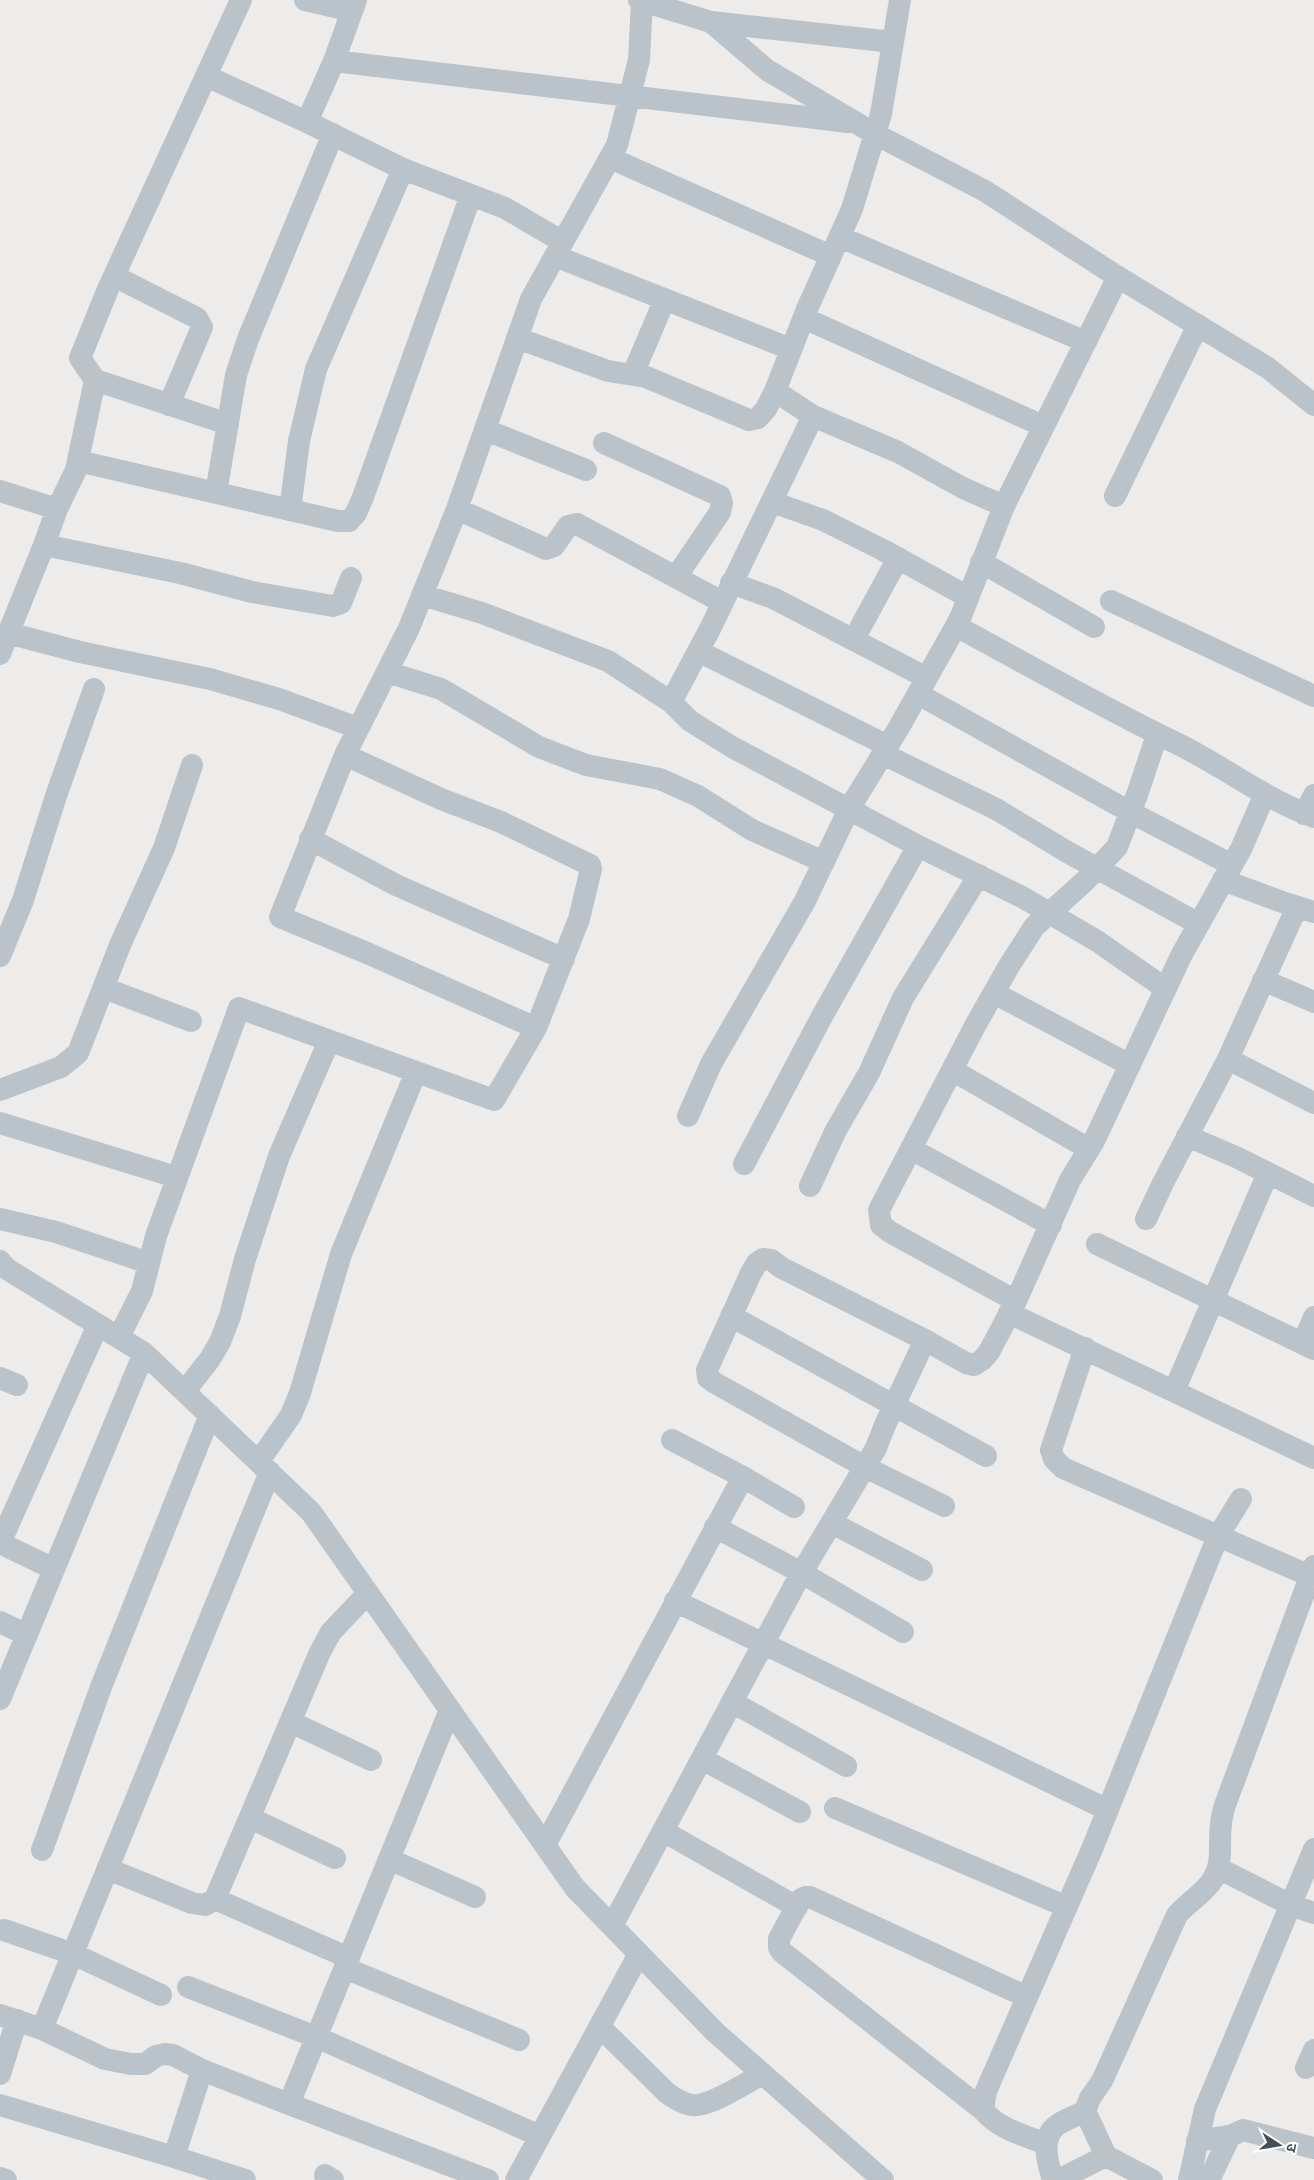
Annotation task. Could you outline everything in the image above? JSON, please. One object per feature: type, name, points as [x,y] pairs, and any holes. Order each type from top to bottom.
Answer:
[{"type":"street","points":[[228,424],[95,380],[80,358],[114,276],[241,0]]},
{"type":"street","points":[[305,0],[354,6],[334,61],[306,122]]},
{"type":"street","points":[[536,1028],[280,917],[345,754],[409,628],[457,509],[531,299],[617,145],[639,60],[641,0],[711,22],[893,42]]},
{"type":"street","points":[[518,338],[608,371],[646,376],[749,420],[758,418],[766,409],[775,391],[804,318],[852,209],[866,128],[881,114],[900,0]]},
{"type":"street","points":[[711,22],[767,70],[866,128],[985,191],[1118,277],[1268,368],[1314,405]]},
{"type":"street","points":[[334,61],[630,96],[866,128]]},
{"type":"street","points":[[206,76],[333,134],[403,169],[505,208],[559,249],[665,300],[791,349]]},
{"type":"street","points":[[216,493],[236,375],[248,339],[333,134]]},
{"type":"street","points":[[610,158],[1086,342]]},
{"type":"street","points":[[290,510],[299,441],[316,369],[403,169]]},
{"type":"street","points":[[78,461],[338,521],[349,521],[356,513],[471,195]]},
{"type":"street","points":[[114,276],[197,318],[202,327],[169,404]]},
{"type":"street","points":[[688,1116],[711,1064],[805,902],[849,809],[956,626],[1004,506],[1118,277]]},
{"type":"street","points":[[633,374],[665,300]]},
{"type":"street","points":[[804,318],[1044,426]]},
{"type":"street","points":[[1115,496],[1198,325]]},
{"type":"street","points":[[0,654],[6,624],[44,545],[56,509],[76,470],[95,380]]},
{"type":"street","points":[[775,391],[813,416],[898,452],[963,488],[1004,506]]},
{"type":"street","points":[[671,702],[772,502],[813,416]]},
{"type":"street","points":[[486,430],[586,470]]},
{"type":"street","points":[[604,443],[720,496],[722,503],[720,512],[676,577]]},
{"type":"street","points":[[0,491],[56,509]]},
{"type":"street","points":[[772,502],[823,520],[898,558],[968,597]]},
{"type":"street","points":[[457,509],[546,549],[554,546],[568,526],[577,524],[676,577],[727,592],[773,598],[854,639],[922,686],[1227,873],[1306,909],[1263,980],[1228,1059],[1146,1219]]},
{"type":"street","points":[[44,545],[180,573],[252,592],[333,606],[341,604],[350,578]]},
{"type":"street","points":[[854,639],[898,558]]},
{"type":"street","points":[[982,562],[1094,627]]},
{"type":"street","points":[[422,595],[482,613],[608,661],[671,702],[690,721],[725,743],[918,846],[1022,897],[1097,942],[1166,989]]},
{"type":"street","points":[[1111,601],[1314,696]]},
{"type":"street","points":[[6,624],[80,652],[210,679],[279,699],[358,728]]},
{"type":"street","points":[[956,626],[1156,735],[1174,742],[1265,794],[1311,809]]},
{"type":"street","points":[[698,651],[996,809],[1069,853],[1199,924]]},
{"type":"street","points":[[386,672],[441,689],[539,747],[586,765],[660,779],[698,796],[752,830],[824,862]]},
{"type":"street","points":[[0,956],[23,900],[56,796],[94,689]]},
{"type":"street","points":[[1156,735],[1117,847],[1098,868],[1034,927],[994,992],[911,1149],[880,1210],[881,1225],[1013,1307],[1085,1348],[1314,1458]]},
{"type":"street","points":[[119,1337],[142,1291],[156,1236],[176,1177],[239,1008],[494,1100],[536,1028],[564,959],[579,919],[591,869],[590,865],[501,822],[441,799],[345,754]]},
{"type":"street","points":[[0,1090],[61,1067],[78,1053],[164,848],[192,765]]},
{"type":"street","points":[[944,1506],[865,1467],[708,1378],[707,1370],[731,1316],[756,1263],[763,1259],[771,1260],[782,1268],[925,1340],[966,1363],[974,1364],[982,1360],[989,1352],[1013,1307],[1051,1226],[1070,1180],[1089,1150],[1182,954],[1241,849],[1265,794]]},
{"type":"street","points":[[310,839],[396,885],[564,959]]},
{"type":"street","points":[[744,1164],[820,1020],[918,846]]},
{"type":"street","points":[[810,1186],[836,1130],[869,1072],[903,998],[978,875]]},
{"type":"street","points":[[1263,980],[1314,1002]]},
{"type":"street","points":[[104,988],[191,1021]]},
{"type":"street","points":[[994,992],[1130,1065]]},
{"type":"street","points":[[184,1391],[210,1359],[220,1342],[230,1316],[245,1259],[279,1156],[329,1041]]},
{"type":"street","points":[[1228,1059],[1314,1103]]},
{"type":"street","points":[[952,1070],[1089,1150]]},
{"type":"street","points":[[42,2029],[108,1869],[264,1467],[291,1415],[300,1393],[340,1254],[416,1072]]},
{"type":"street","points":[[0,1124],[176,1177]]},
{"type":"street","points":[[1187,1136],[1314,1196]]},
{"type":"street","points":[[911,1149],[1051,1226]]},
{"type":"street","points":[[1174,1391],[1268,1174]]},
{"type":"street","points":[[0,1219],[56,1232],[149,1263]]},
{"type":"street","points":[[1097,1244],[1308,1346],[1314,1317]]},
{"type":"street","points":[[0,1261],[7,1270],[144,1352],[311,1512],[575,1888],[714,2032],[883,2180]]},
{"type":"street","points":[[731,1316],[895,1404],[986,1456]]},
{"type":"street","points":[[54,1569],[0,1543],[98,1325]]},
{"type":"street","points":[[612,1926],[802,1573],[876,1448],[925,1340]]},
{"type":"street","points":[[1053,2180],[1047,2162],[1046,2144],[1054,2127],[1084,2111],[1090,2098],[1102,2081],[1177,1915],[1206,1889],[1214,1879],[1220,1858],[1220,1826],[1225,1806],[1312,1571],[1218,1536],[1063,1468],[1054,1459],[1051,1450],[1085,1348]]},
{"type":"street","points":[[0,1699],[144,1352]]},
{"type":"street","points":[[42,1850],[101,1687],[210,1415]]},
{"type":"street","points":[[672,1440],[743,1477],[794,1507]]},
{"type":"street","points":[[545,1845],[714,1527],[743,1477]]},
{"type":"street","points":[[982,2110],[986,2091],[1108,1810],[1218,1536],[1241,1499]]},
{"type":"street","points":[[832,1523],[922,1570]]},
{"type":"street","points":[[714,1527],[802,1573],[903,1632]]},
{"type":"street","points":[[108,1869],[192,1903],[205,1905],[215,1899],[330,1632],[368,1593]]},
{"type":"street","points":[[675,1601],[1108,1810]]},
{"type":"street","points":[[0,1622],[27,1635]]},
{"type":"street","points":[[732,1702],[846,1766]]},
{"type":"street","points":[[289,2104],[450,1710]]},
{"type":"street","points":[[291,1722],[372,1760]]},
{"type":"street","points":[[702,1759],[800,1812]]},
{"type":"street","points":[[836,1808],[1067,1907]]},
{"type":"street","points":[[250,1818],[335,1858]]},
{"type":"street","points":[[663,1831],[796,1907]]},
{"type":"street","points":[[1189,2180],[1205,2109],[1314,1849]]},
{"type":"street","points":[[389,1859],[474,1897]]},
{"type":"street","points":[[1218,1868],[1291,1905],[1314,1913]]},
{"type":"street","points":[[1027,1997],[814,1898],[805,1896],[796,1907],[779,1938],[779,1948],[782,1952],[982,2110],[989,2118],[1002,2127],[1046,2144]]},
{"type":"street","points":[[215,1899],[347,1963],[519,2040]]},
{"type":"street","points":[[4,1930],[72,1954],[161,1995]]},
{"type":"street","points":[[516,2180],[639,1954]]},
{"type":"street","points":[[188,1987],[316,2037],[540,2136]]},
{"type":"street","points":[[0,2074],[8,2018],[42,2029],[105,2058],[130,2064],[145,2064],[156,2056],[174,2055],[202,2070],[488,2180]]},
{"type":"street","points":[[600,2027],[666,2092],[676,2100],[693,2105],[712,2101],[762,2074]]},
{"type":"street","points":[[174,2157],[202,2070]]},
{"type":"street","points":[[0,2105],[245,2180]]},
{"type":"street","points":[[1084,2111],[1106,2156],[1152,2180]]},
{"type":"street","points":[[1198,2141],[1230,2136],[1243,2130],[1314,2148]]},
{"type":"street","points":[[1209,2180],[1230,2136]]},
{"type":"street","points":[[1058,2180],[1106,2156]]},
{"type":"street","points":[[0,2178],[6,2180]]}]
